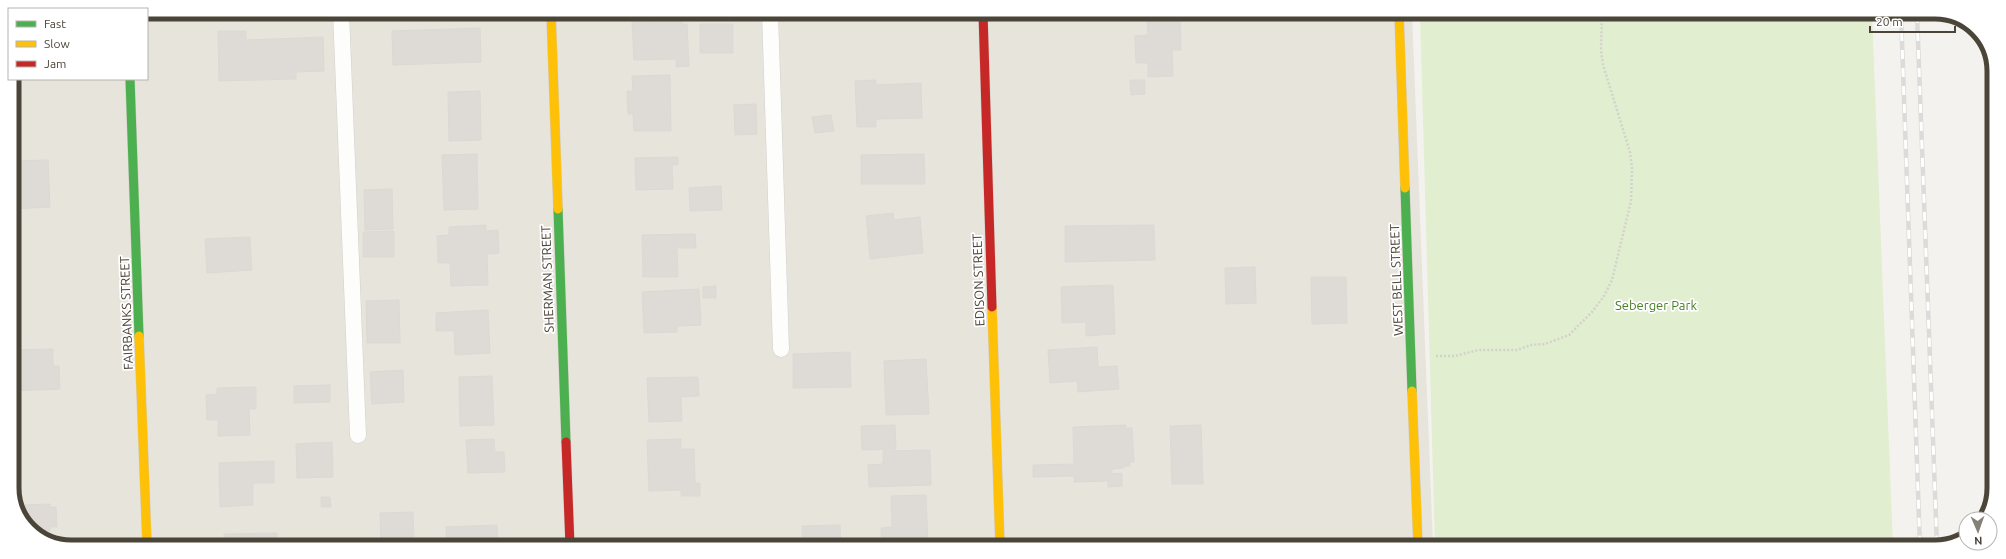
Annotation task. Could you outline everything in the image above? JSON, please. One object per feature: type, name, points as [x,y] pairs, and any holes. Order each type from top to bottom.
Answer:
[{"type":"street","name":"SHERMAN STREET","points":[[551,19],[570,540]]},
{"type":"street","name":"EDISON STREET","points":[[983,19],[1000,540]]},
{"type":"street","name":"WEST BELL STREET","points":[[1399,19],[1418,540]]},
{"type":"street","name":"FAIRBANKS STREET","points":[[130,80],[147,540]]},
{"type":"lane","points":[[341,19],[358,435]]},
{"type":"lane","points":[[770,19],[781,349]]},
{"type":"path","points":[[1411,354],[1456,356],[1478,350],[1517,350],[1531,345],[1551,343],[1569,335],[1578,328],[1604,296],[1612,280],[1631,201],[1632,169],[1630,152],[1604,65],[1601,50],[1602,19]]},
{"type":"shaded area","points":[[148,19],[1412,19],[1433,540],[64,540],[51,536],[42,531],[32,522],[23,508],[19,491],[19,80],[148,80]]},
{"type":"shaded area","points":[[1984,55],[1987,68],[1987,137]]},
{"type":"green space","name":"Seberger Park","points":[[1420,19],[1872,19],[1893,540],[1435,540]]},
{"type":"building","points":[[1147,19],[1180,19],[1181,50],[1172,50],[1173,76],[1148,77],[1148,63],[1136,63],[1135,36],[1148,35]]},
{"type":"building","points":[[682,21],[682,24],[687,24],[689,66],[676,67],[676,59],[634,60],[632,22]]},
{"type":"building","points":[[700,24],[733,24],[733,53],[700,53]]},
{"type":"building","points":[[480,28],[481,62],[393,65],[392,31]]},
{"type":"building","points":[[218,31],[246,31],[246,40],[323,37],[324,71],[296,72],[296,79],[219,81]]},
{"type":"building","points":[[670,75],[671,131],[634,131],[633,114],[628,114],[627,91],[633,91],[632,76]]},
{"type":"building","points":[[876,80],[876,85],[921,83],[922,118],[876,119],[876,127],[857,127],[855,81]]},
{"type":"building","points":[[1130,80],[1145,80],[1145,94],[1131,95]]},
{"type":"building","points":[[480,91],[481,140],[449,141],[448,92]]},
{"type":"building","points":[[756,104],[757,134],[735,135],[734,105]]},
{"type":"building","points":[[831,115],[834,131],[815,133],[812,117]]},
{"type":"building","points":[[477,154],[478,209],[444,210],[442,155]]},
{"type":"building","points":[[924,154],[925,184],[861,184],[861,155]]},
{"type":"building","points":[[678,157],[678,165],[672,165],[673,189],[636,190],[635,158]]},
{"type":"building","points":[[48,160],[50,207],[19,209],[19,161]]},
{"type":"building","points":[[721,186],[722,210],[690,211],[689,188]]},
{"type":"building","points":[[392,189],[393,229],[365,230],[364,190]]},
{"type":"building","points":[[893,213],[894,220],[920,217],[923,253],[870,259],[866,216]]},
{"type":"building","points":[[486,225],[486,231],[498,230],[499,253],[487,254],[488,285],[451,286],[450,263],[438,263],[437,236],[449,235],[449,227]]},
{"type":"building","points":[[1154,225],[1155,260],[1065,262],[1065,226]]},
{"type":"building","points":[[394,231],[394,257],[363,257],[363,232]]},
{"type":"building","points":[[695,234],[696,248],[677,248],[678,277],[643,277],[642,235]]},
{"type":"building","points":[[250,237],[252,270],[207,273],[205,239]]},
{"type":"building","points":[[1255,267],[1256,303],[1226,304],[1225,268]]},
{"type":"building","points":[[1311,277],[1346,277],[1347,323],[1312,324]]},
{"type":"building","points":[[1113,285],[1115,334],[1086,336],[1086,322],[1062,323],[1061,287]]},
{"type":"building","points":[[716,286],[716,298],[703,298],[703,287]]},
{"type":"building","points":[[699,289],[701,325],[677,326],[677,332],[644,333],[642,292]]},
{"type":"building","points":[[399,300],[400,343],[367,343],[366,301]]},
{"type":"building","points":[[488,310],[490,353],[455,355],[454,331],[436,331],[436,313]]},
{"type":"building","points":[[1097,347],[1098,367],[1117,366],[1119,389],[1078,392],[1077,381],[1050,383],[1048,350]]},
{"type":"building","points":[[53,349],[53,366],[59,366],[60,389],[19,391],[19,350]]},
{"type":"building","points":[[850,352],[851,387],[793,388],[793,354]]},
{"type":"building","points":[[926,359],[929,414],[886,415],[884,361]]},
{"type":"building","points":[[403,370],[404,402],[372,404],[370,372]]},
{"type":"building","points":[[492,376],[494,425],[460,426],[459,377]]},
{"type":"building","points":[[698,377],[699,396],[681,397],[682,421],[649,422],[647,378]]},
{"type":"building","points":[[330,385],[330,402],[294,403],[294,386]]},
{"type":"building","points":[[256,387],[256,409],[249,409],[250,435],[218,436],[218,420],[207,420],[206,395],[217,394],[217,388]]},
{"type":"building","points":[[895,425],[896,449],[862,450],[861,426]]},
{"type":"building","points":[[1126,425],[1126,428],[1132,428],[1134,462],[1130,462],[1130,466],[1124,466],[1124,468],[1112,469],[1112,474],[1122,473],[1122,486],[1108,487],[1108,481],[1074,482],[1074,476],[1033,477],[1033,465],[1074,464],[1073,427]]},
{"type":"building","points":[[1201,425],[1203,484],[1172,484],[1170,426]]},
{"type":"building","points":[[494,439],[495,452],[504,452],[505,472],[468,473],[466,440]]},
{"type":"building","points":[[681,439],[681,449],[694,449],[695,483],[700,483],[700,496],[681,496],[681,490],[649,491],[647,440]]},
{"type":"building","points":[[332,442],[333,477],[297,478],[296,444]]},
{"type":"building","points":[[930,450],[931,485],[869,487],[868,465],[883,464],[883,451]]},
{"type":"building","points":[[274,461],[274,483],[253,483],[253,505],[220,507],[219,463]]},
{"type":"building","points":[[926,495],[928,540],[882,540],[881,528],[892,527],[891,496]]},
{"type":"building","points":[[321,497],[330,497],[331,507],[321,507]]},
{"type":"building","points":[[50,504],[50,507],[56,507],[57,527],[50,527],[50,531],[42,531],[28,517],[22,505]]},
{"type":"building","points":[[413,512],[414,540],[381,540],[380,513]]},
{"type":"building","points":[[497,525],[498,540],[447,540],[446,527]]},
{"type":"building","points":[[840,525],[841,540],[803,540],[802,526]]},
{"type":"building","points":[[277,533],[277,540],[224,540],[224,534]]},
{"type":"railway","points":[[1901,19],[1920,540]]},
{"type":"railway","points":[[1917,19],[1937,540]]},
{"type":"traffic: fast","points":[[130,80],[139,336]]},
{"type":"traffic: fast","points":[[1405,188],[1412,391]]},
{"type":"traffic: fast","points":[[558,209],[566,442]]},
{"type":"traffic: slow","points":[[551,19],[558,209]]},
{"type":"traffic: slow","points":[[1399,19],[1405,188]]},
{"type":"traffic: slow","points":[[992,307],[1000,540]]},
{"type":"traffic: slow","points":[[139,336],[147,540]]},
{"type":"traffic: slow","points":[[1412,391],[1418,540]]},
{"type":"traffic: jam","points":[[983,19],[992,307]]},
{"type":"traffic: jam","points":[[566,442],[570,540]]}]
